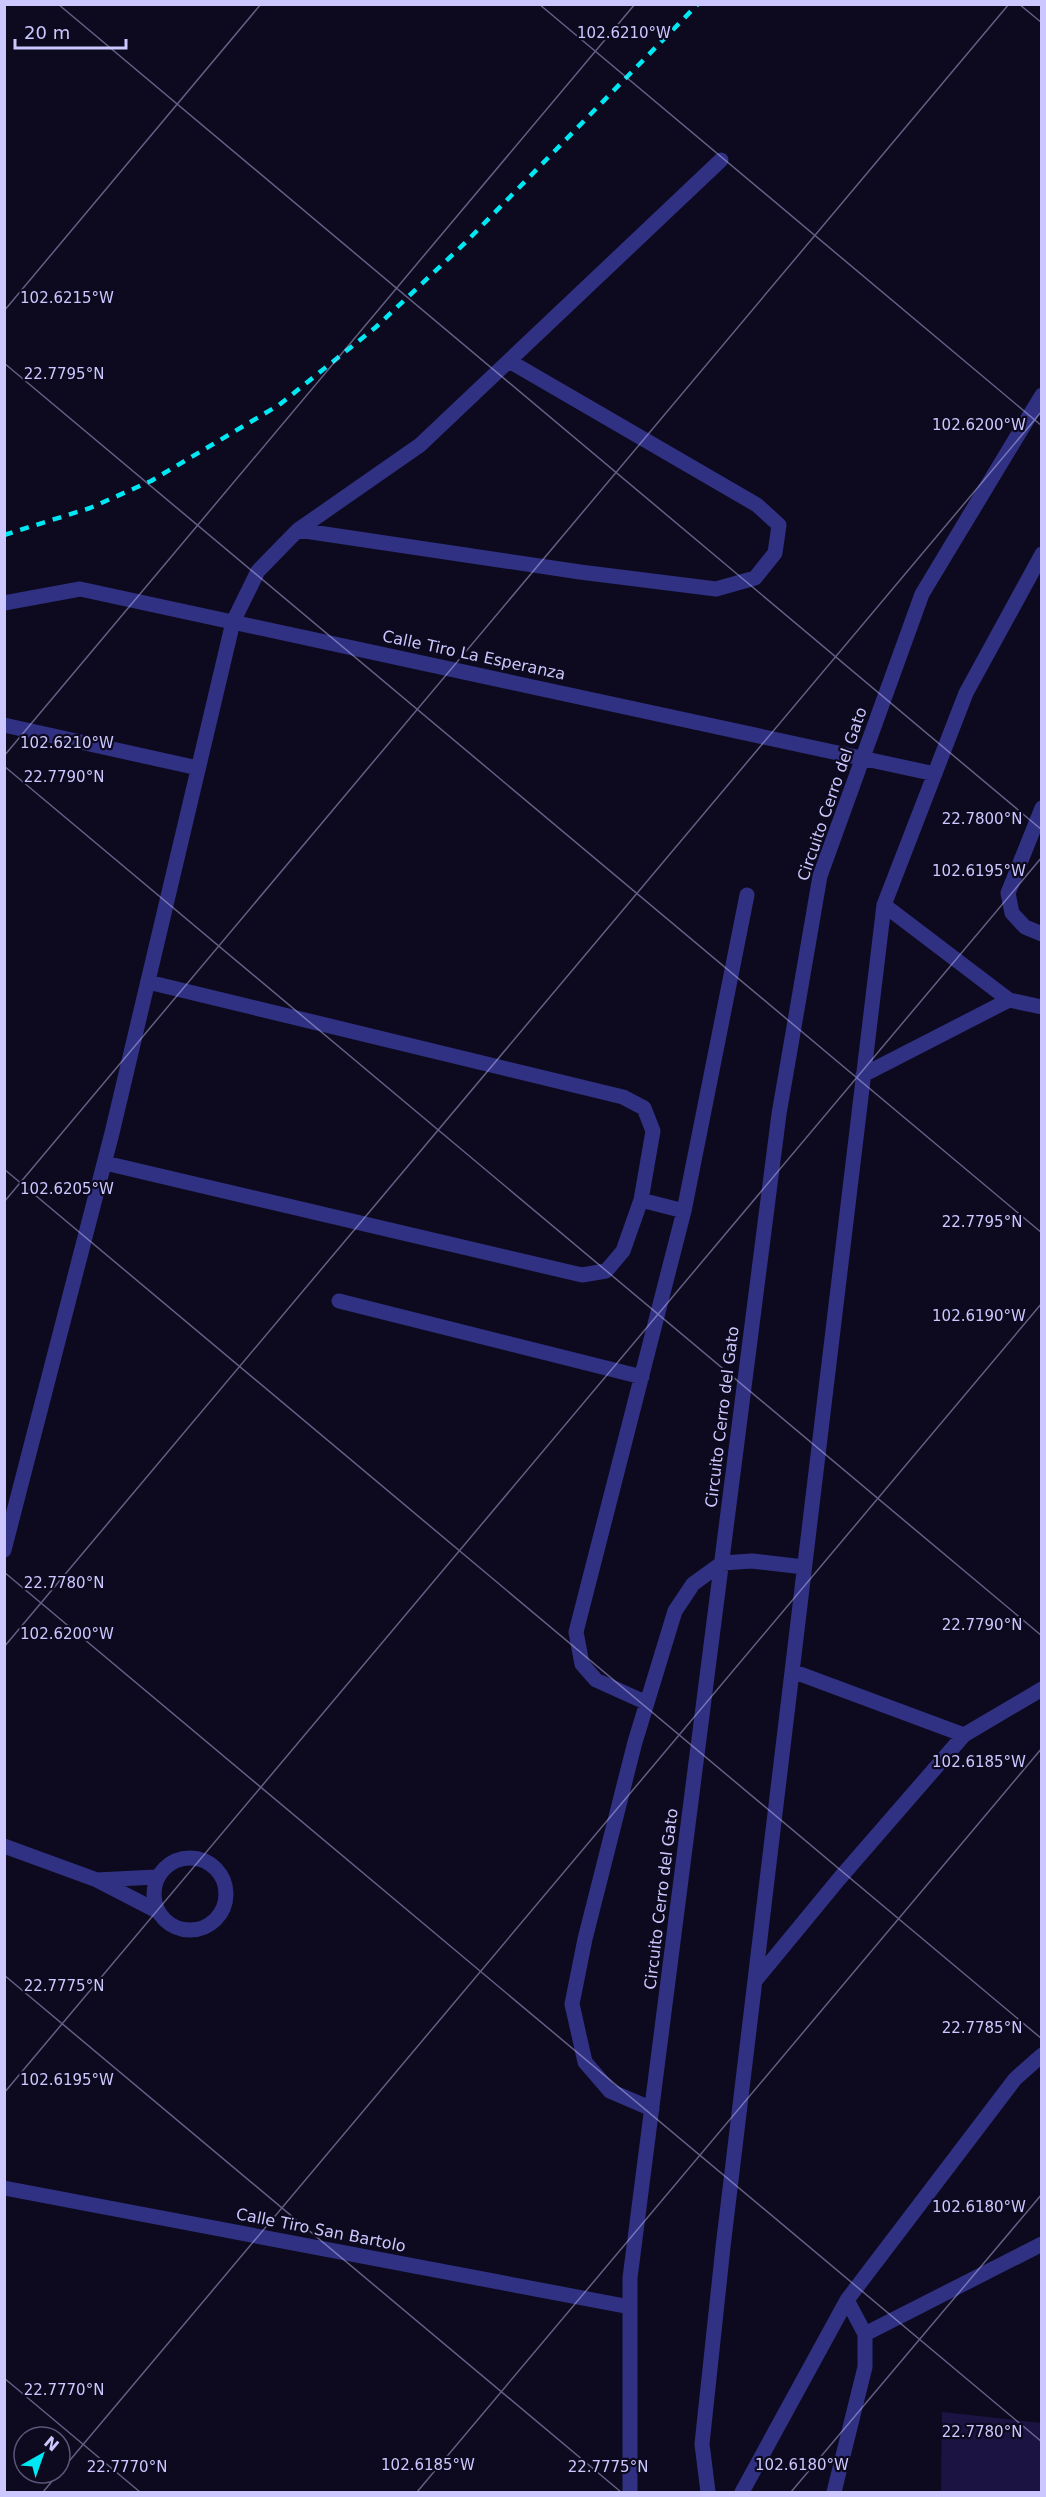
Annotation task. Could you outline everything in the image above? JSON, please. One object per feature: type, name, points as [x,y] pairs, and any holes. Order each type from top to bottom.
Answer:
[{"type":"street","points":[[4,1550],[105,1163],[232,622],[258,572],[298,530],[420,445],[721,160]]},
{"type":"street","points":[[298,530],[580,572],[716,588],[755,578],[775,553],[779,525],[757,505],[509,361]]},
{"type":"street","name":"Circuito Cerro del Gato","points":[[630,2493],[630,2278],[779,1114],[820,876],[922,594],[1041,395]]},
{"type":"street","points":[[708,2493],[702,2444],[754,1981],[884,905],[966,693],[1041,554]]},
{"type":"street","name":"Calle Tiro La Esperanza","points":[[4,603],[80,589],[935,774]]},
{"type":"street","points":[[4,725],[198,768]]},
{"type":"street","points":[[1041,808],[1008,893],[1012,913],[1025,927],[1041,934]]},
{"type":"street","points":[[646,1703],[596,1680],[582,1664],[576,1632],[684,1211],[747,895]]},
{"type":"street","points":[[884,905],[1009,1000],[1041,1007]]},
{"type":"street","points":[[105,1163],[582,1275],[606,1271],[623,1251],[640,1200],[653,1131],[644,1108],[623,1097],[148,982]]},
{"type":"street","points":[[864,1074],[1009,1000]]},
{"type":"street","points":[[640,1200],[684,1211]]},
{"type":"street","points":[[339,1301],[642,1377]]},
{"type":"street","points":[[652,2109],[610,2091],[585,2062],[572,2004],[588,1928],[646,1703],[675,1611],[693,1584],[722,1563],[752,1561],[804,1567]]},
{"type":"street","points":[[792,1671],[963,1735]]},
{"type":"street","points":[[754,1981],[963,1735],[1041,1689]]},
{"type":"street","points":[[4,1846],[97,1880],[157,1911],[169,1924],[186,1930],[203,1928],[218,1918],[225,1903],[225,1885],[217,1869],[202,1859],[184,1857],[168,1863],[156,1877],[153,1894],[157,1911]]},
{"type":"street","points":[[97,1880],[156,1877]]},
{"type":"street","points":[[742,2493],[847,2300],[1015,2079],[1041,2055]]},
{"type":"street","name":"Calle Tiro San Bartolo","points":[[4,2188],[630,2307]]},
{"type":"street","points":[[865,2334],[1041,2244]]},
{"type":"street","points":[[834,2493],[865,2367],[865,2334],[847,2300]]},
{"type":"building","points":[[942,2412],[1042,2423],[1042,2492],[941,2492]]},
{"type":"railway","points":[[4,535],[90,508],[151,481],[279,405],[376,327],[466,242],[698,4]]}]
